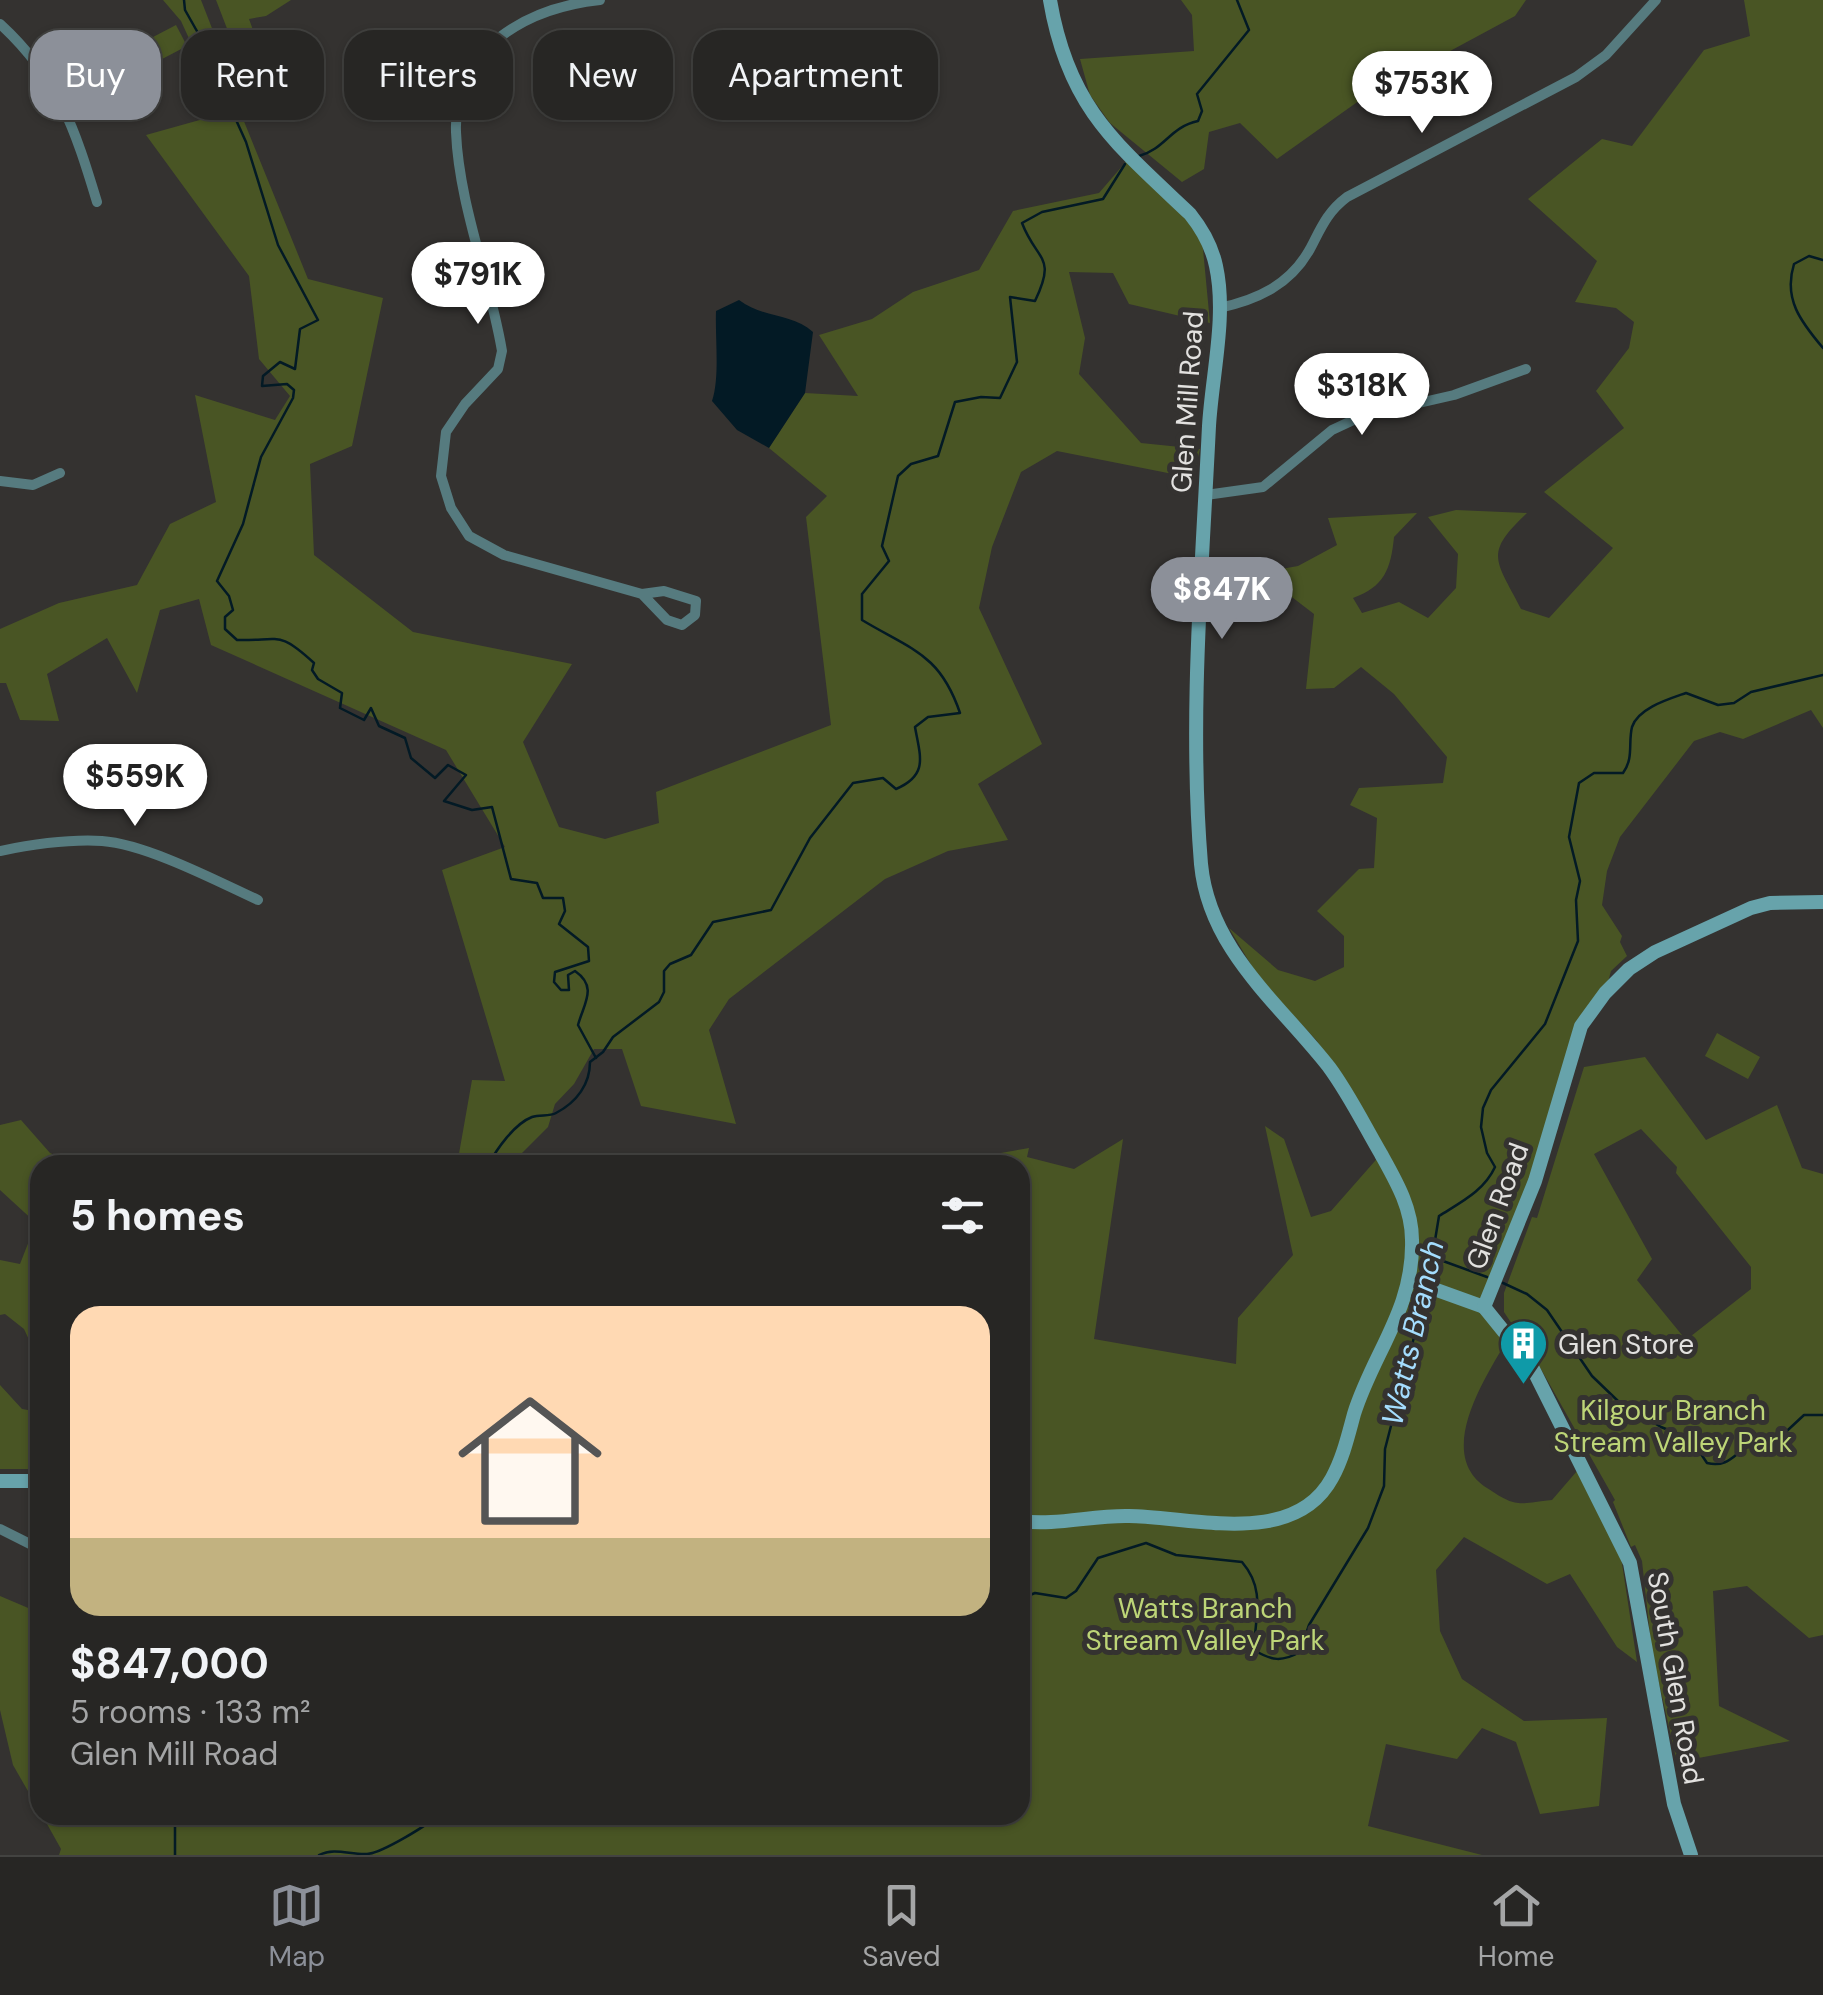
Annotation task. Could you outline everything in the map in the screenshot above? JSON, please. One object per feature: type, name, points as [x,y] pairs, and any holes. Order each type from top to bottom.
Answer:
[{"type":"main road","name":"Glen Mill Road","points":[[1050,0],[1063,56],[1091,114],[1107,136],[1201,228],[1216,266],[1218,308],[1195,756],[1202,878],[1208,902],[1246,971],[1343,1087],[1402,1191],[1412,1238],[1415,1281]]},
{"type":"main road","name":"Glen Road","points":[[1415,1281],[1484,1306],[1535,1181],[1581,1026],[1604,993],[1629,969],[1655,952],[1751,908],[1770,903],[1823,902]]},
{"type":"main road","points":[[1030,1521],[1126,1516],[1248,1524],[1287,1516],[1316,1499],[1331,1481],[1356,1406],[1415,1281]]},
{"type":"main road","name":"South Glen Road","points":[[1484,1306],[1530,1365],[1630,1563],[1674,1804],[1690,1855]]},
{"type":"main road","points":[[0,1481],[30,1481]]},
{"type":"street","points":[[600,0],[537,13],[502,33],[472,70],[463,95],[456,127],[459,160],[502,351],[498,369],[464,404],[446,432],[440,476],[451,508],[469,536],[504,555],[642,594],[664,590],[696,601],[696,615],[682,624],[668,620],[642,594]]},
{"type":"street","points":[[1218,308],[1248,302],[1290,277],[1325,218],[1347,197],[1576,77],[1606,56],[1656,0]]},
{"type":"street","points":[[0,24],[31,54],[62,100],[97,202]]},
{"type":"street","points":[[1206,495],[1263,487],[1332,430],[1362,416],[1454,396],[1526,369]]},
{"type":"street","points":[[0,481],[33,485],[60,473]]},
{"type":"street","points":[[0,851],[45,842],[104,841],[195,871],[258,900]]},
{"type":"street","points":[[0,1529],[30,1544]]},
{"type":"green space","points":[[163,0],[201,0],[213,30],[185,30]]},
{"type":"green space","points":[[216,0],[291,0],[266,16],[249,19],[253,30],[228,30]]},
{"type":"green space","points":[[1181,0],[1526,0],[1515,16],[1363,98],[1277,159],[1240,123],[1209,132],[1204,169],[1182,182],[1110,123],[1090,95],[1080,59],[1194,51],[1192,15]]},
{"type":"green space","name":"Watts Branch Stream Valley Park","points":[[1744,0],[1823,0],[1823,728],[1811,710],[1743,739],[1720,732],[1694,741],[1620,837],[1607,871],[1602,905],[1622,936],[1620,942],[1627,956],[1611,971],[1605,993],[1581,1026],[1544,1152],[1484,1306],[1509,1337],[1478,1394],[1464,1436],[1465,1456],[1472,1473],[1487,1488],[1512,1502],[1552,1500],[1577,1471],[1621,1557],[1637,1662],[1617,1647],[1570,1574],[1547,1584],[1464,1537],[1436,1570],[1440,1631],[1462,1679],[1524,1721],[1607,1718],[1599,1806],[1540,1814],[1516,1742],[1482,1728],[1457,1759],[1386,1744],[1368,1826],[1482,1855],[59,1855],[61,1849],[48,1825],[1030,1825],[1030,1158],[1074,1169],[1123,1139],[1094,1339],[1236,1364],[1238,1318],[1293,1255],[1265,1126],[1284,1139],[1311,1217],[1331,1211],[1382,1153],[1317,1041],[1259,978],[1229,928],[1278,970],[1315,981],[1344,967],[1344,936],[1317,911],[1359,869],[1374,868],[1377,818],[1350,805],[1359,788],[1443,783],[1447,757],[1394,694],[1361,667],[1334,688],[1306,689],[1314,614],[1284,591],[1260,591],[1265,572],[1298,566],[1337,545],[1328,518],[1417,513],[1394,537],[1388,567],[1379,582],[1353,598],[1362,613],[1399,602],[1428,618],[1456,588],[1458,554],[1428,517],[1456,510],[1527,513],[1499,548],[1500,568],[1521,609],[1549,618],[1613,548],[1544,492],[1624,428],[1596,391],[1629,348],[1634,322],[1616,308],[1575,302],[1597,261],[1528,199],[1602,139],[1632,146],[1704,50],[1750,36]]},
{"type":"green space","points":[[176,25],[181,49],[161,60],[161,33]]},
{"type":"green space","points":[[200,120],[243,120],[308,279],[383,298],[352,446],[310,464],[314,555],[413,632],[572,664],[523,742],[559,827],[605,839],[659,823],[656,792],[831,725],[806,517],[827,496],[769,448],[805,393],[858,396],[819,335],[872,319],[913,292],[979,270],[1013,211],[1099,193],[1130,157],[1201,228],[1210,323],[1129,304],[1113,273],[1069,272],[1085,338],[1079,374],[1141,443],[1200,449],[1193,478],[1057,451],[1021,472],[992,547],[979,608],[1042,744],[978,784],[1008,840],[948,851],[885,879],[729,999],[709,1030],[736,1124],[641,1106],[622,1049],[594,1049],[574,1084],[555,1104],[548,1127],[520,1155],[459,1155],[472,1080],[505,1081],[442,870],[505,847],[446,750],[211,645],[199,599],[160,610],[137,693],[107,638],[47,674],[59,721],[20,720],[6,683],[0,683],[0,629],[59,603],[137,585],[170,524],[216,502],[195,395],[275,420],[290,396],[259,359],[249,276],[146,135]]},
{"type":"green space","points":[[1717,1033],[1760,1057],[1748,1079],[1705,1056]]},
{"type":"green space","name":"Kilgour Branch Stream Valley Park","points":[[1645,1057],[1706,1140],[1777,1105],[1802,1168],[1823,1174],[1823,1635],[1809,1638],[1747,1586],[1713,1591],[1719,1706],[1790,1741],[1677,1762],[1652,1653],[1642,1561],[1635,1545],[1631,1547],[1615,1500],[1504,1312],[1504,1293],[1532,1217],[1537,1218],[1584,1067]],"holes":[[[1641,1129],[1677,1167],[1676,1173],[1751,1267],[1751,1289],[1686,1340],[1637,1280],[1652,1259],[1594,1154]]]},
{"type":"green space","points":[[21,1120],[55,1155],[30,1155],[30,1218],[0,1190],[0,1125]]},
{"type":"green space","name":"Watts Branch Stream Valley Park","points":[[1029,1148],[1027,1155],[989,1155]]},
{"type":"green space","points":[[30,1238],[30,1342],[24,1329],[5,1314],[0,1315],[0,1260],[20,1264]]},
{"type":"green space","points":[[0,1385],[22,1409],[30,1410],[30,1469],[0,1469]]},
{"type":"green space","points":[[0,1596],[30,1609],[30,1795],[13,1765],[0,1710]]},
{"type":"water","points":[[739,300],[813,332],[805,393],[769,448],[737,430],[712,401],[717,369],[716,311]]},
{"type":"waterway","points":[[184,0],[185,10],[215,63],[218,80],[246,142],[278,245],[318,320],[300,329],[295,369],[280,362],[263,376],[262,386],[287,384],[294,390],[293,398],[261,457],[243,524],[217,581],[229,596],[233,610],[225,617],[225,629],[237,640],[285,641],[314,663],[312,670],[318,679],[342,693],[340,708],[364,720],[371,708],[379,726],[405,738],[411,758],[435,778],[448,765],[466,775],[444,801],[472,810],[492,807],[511,879],[537,883],[543,898],[563,898],[565,911],[559,924],[588,947],[589,961],[555,972],[554,982],[561,990],[569,990],[568,975],[575,971],[586,983],[587,996],[578,1025],[596,1058]]},
{"type":"waterway","points":[[1139,156],[1198,121],[1202,111],[1197,94],[1249,30],[1237,0]]},
{"type":"waterway","points":[[494,1155],[519,1125],[532,1117],[556,1113],[576,1098],[588,1078],[590,1062],[613,1037],[659,1002],[664,992],[664,971],[691,955],[713,922],[771,910],[810,838],[853,783],[883,778],[896,789],[906,784],[920,764],[915,727],[928,717],[960,713],[952,693],[933,666],[910,647],[862,620],[862,594],[889,561],[882,546],[898,476],[911,464],[938,456],[955,402],[1000,398],[1017,362],[1010,297],[1035,301],[1045,266],[1022,223],[1042,212],[1103,199],[1125,164]]},
{"type":"waterway","name":"Watts Branch","points":[[1823,260],[1809,256],[1794,264],[1791,277],[1796,309],[1823,348]]},
{"type":"waterway","name":"Watts Branch","points":[[1428,1283],[1439,1216],[1478,1189],[1495,1167],[1481,1127],[1483,1108],[1491,1090],[1545,1024],[1578,941],[1576,900],[1580,881],[1569,837],[1579,783],[1594,773],[1623,773],[1635,720],[1663,701],[1686,693],[1718,705],[1734,703],[1751,692],[1823,675]]},
{"type":"waterway","points":[[1434,1265],[1443,1261],[1487,1277]]},
{"type":"waterway","points":[[1503,1283],[1527,1294],[1547,1310],[1592,1376],[1619,1402],[1661,1427],[1691,1439],[1707,1463],[1728,1461],[1755,1443],[1774,1443],[1804,1415],[1823,1415]]},
{"type":"waterway","name":"Watts Branch","points":[[1030,1595],[1066,1598],[1076,1591],[1098,1558],[1146,1543],[1176,1555],[1242,1562],[1257,1593],[1254,1650],[1277,1659],[1300,1652],[1309,1625],[1368,1528],[1384,1486],[1385,1449],[1426,1291]]},
{"type":"waterway","points":[[175,1855],[176,1825]]},
{"type":"waterway","name":"Watts Branch","points":[[319,1855],[374,1852],[425,1825]]},
{"type":"place","name":"Glen Store","points":[[1523,1386]]}]
